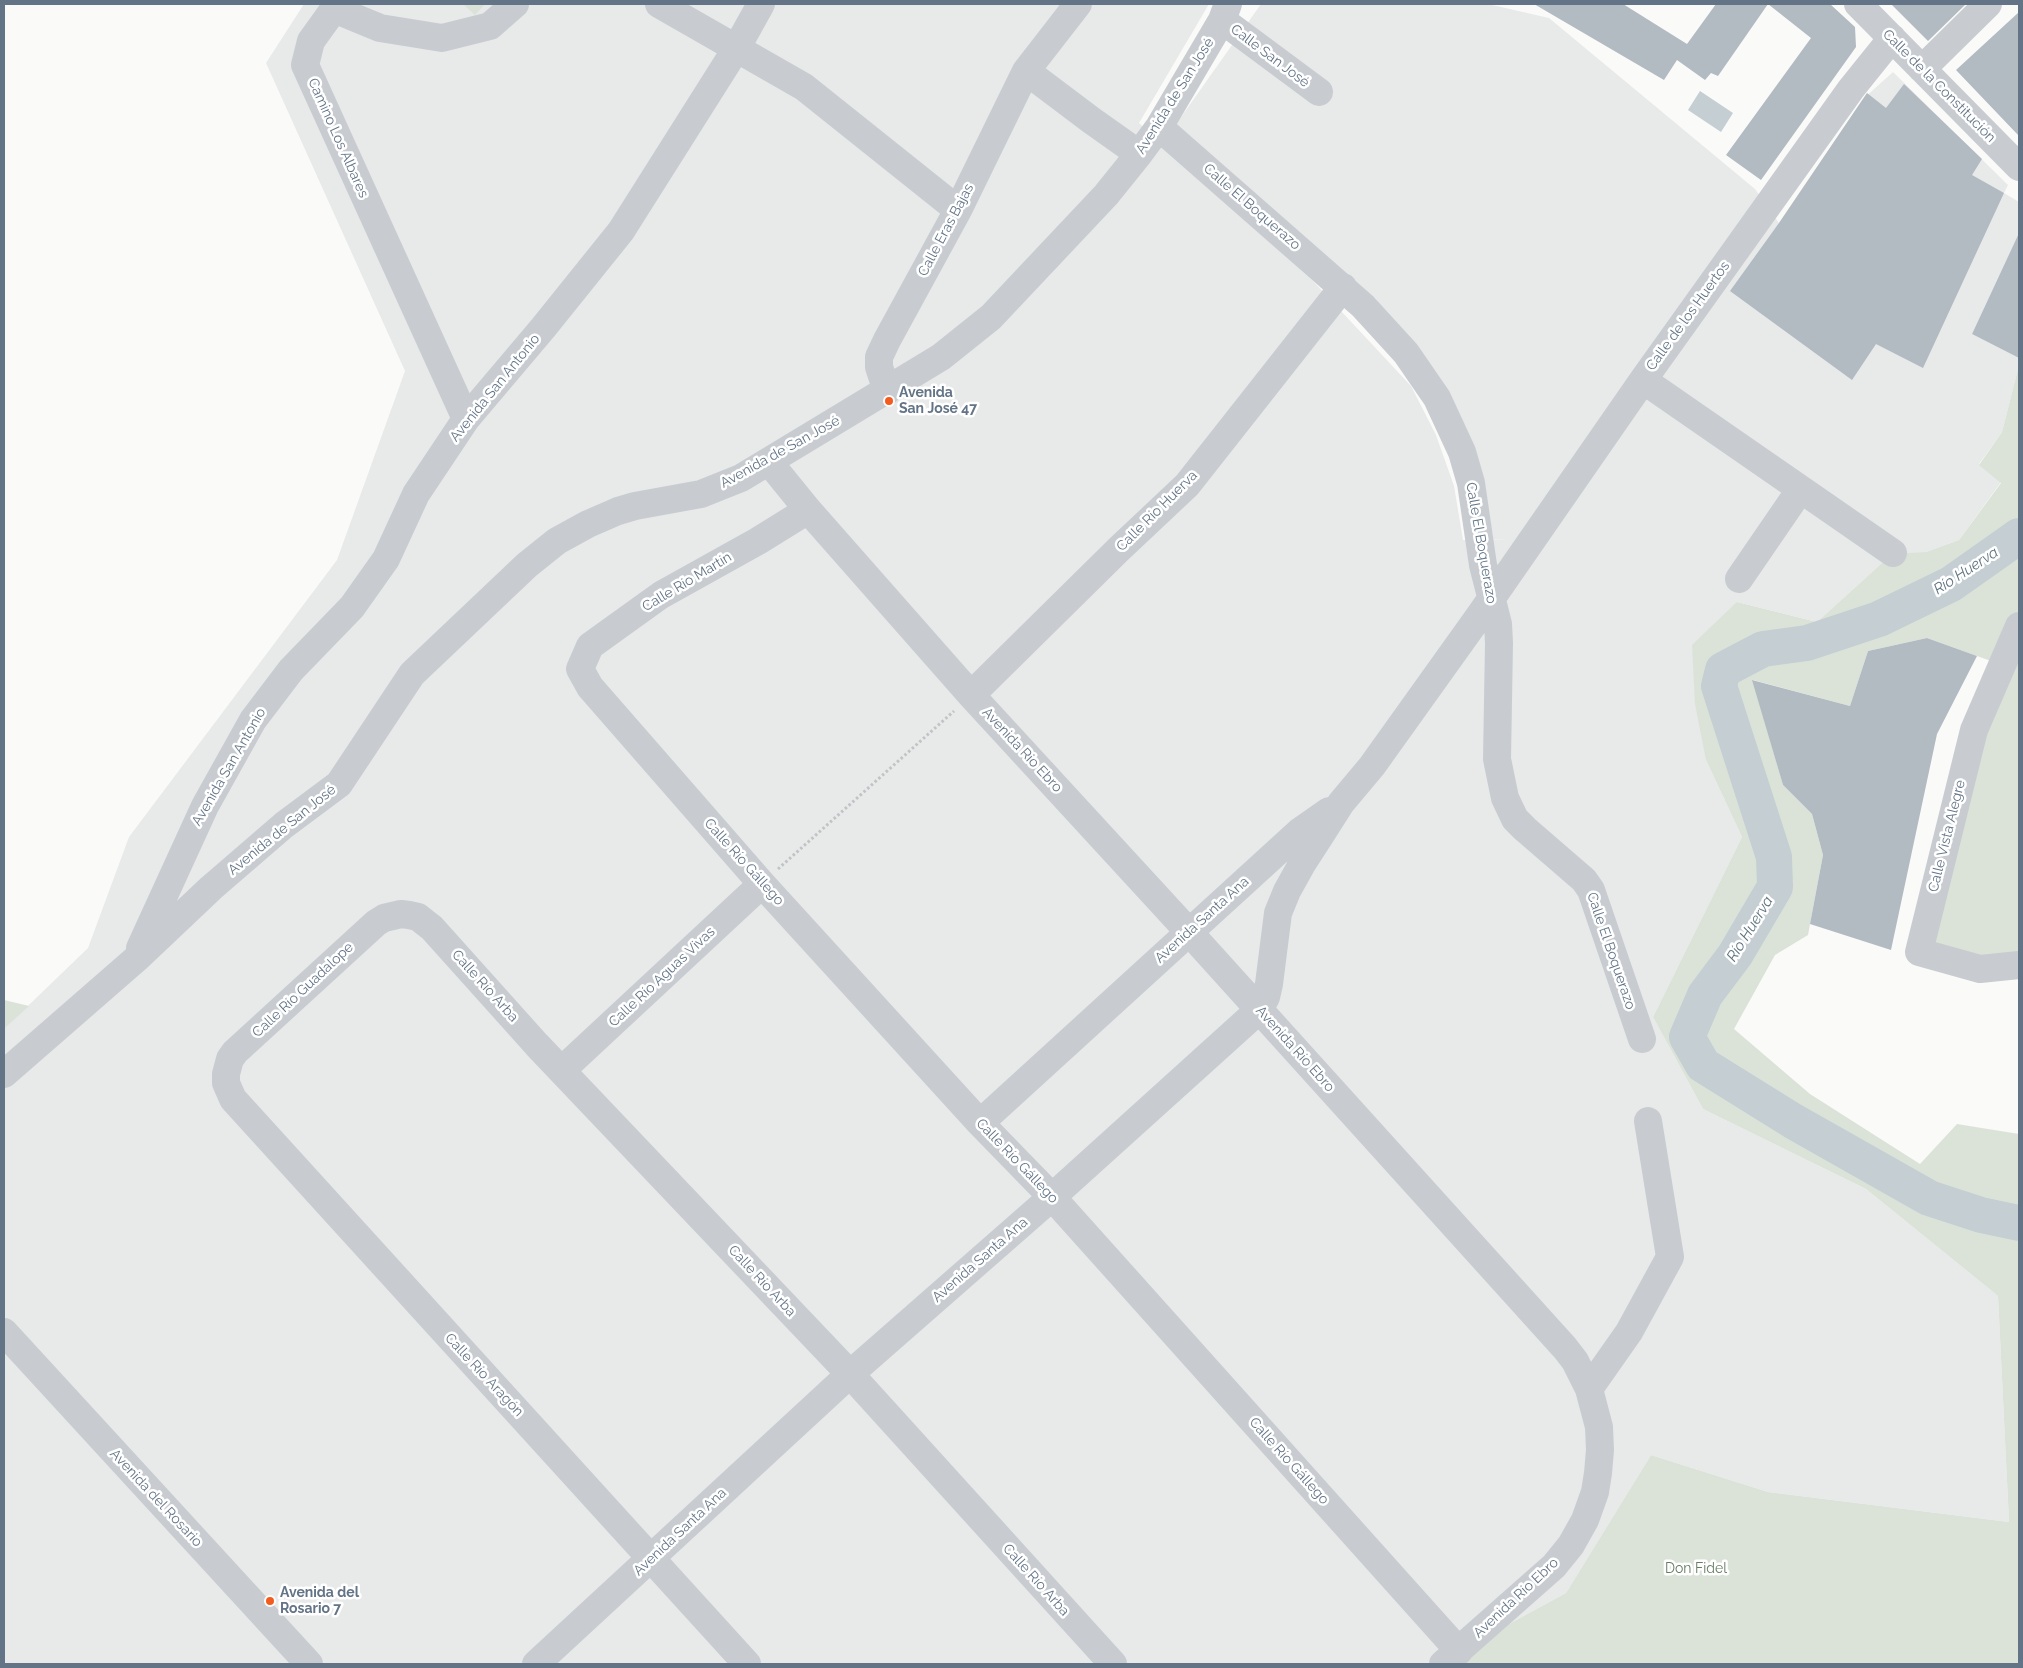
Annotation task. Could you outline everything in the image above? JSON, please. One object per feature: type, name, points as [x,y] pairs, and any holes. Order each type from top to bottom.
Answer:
[{"type":"street","name":"Camino Los Albares","points":[[466,419],[305,65],[312,41],[334,8],[380,28],[442,38],[490,26],[515,4]]},
{"type":"street","points":[[658,4],[753,57],[821,98],[958,210]]},
{"type":"street","name":"Avenida San Antonio","points":[[136,959],[178,861],[205,806],[253,720],[291,670],[358,599],[386,559],[416,494],[466,419],[543,328],[621,231],[736,49],[761,4]]},
{"type":"street","name":"Calle Eras Bajas","points":[[887,391],[879,367],[879,357],[958,210],[1026,71],[1078,4]]},
{"type":"street","name":"Calle de la Constitución","points":[[1858,4],[2019,168]]},
{"type":"street","points":[[1922,69],[1988,4]]},
{"type":"street","name":"Calle San José","points":[[1225,12],[1318,92]]},
{"type":"street","name":"Avenida de San José","points":[[4,1074],[136,959],[211,888],[284,825],[339,784],[412,674],[527,565],[557,541],[588,524],[618,511],[701,494],[722,487],[769,462],[887,391],[941,356],[991,317],[1106,195],[1139,154],[1159,127],[1225,12]]},
{"type":"street","name":"Calle de los Huertos","points":[[1491,599],[1642,380],[1850,89],[1892,38]]},
{"type":"street","points":[[1026,71],[1139,154]]},
{"type":"street","name":"Calle El Boquerazo","points":[[1159,127],[1343,287],[1406,353],[1437,398],[1452,426],[1471,482],[1483,565],[1499,633],[1497,759],[1505,798],[1515,819],[1584,880],[1591,890],[1642,1039]]},
{"type":"street","name":"Calle Río Huerva","points":[[971,695],[1119,549],[1187,485],[1343,287]]},
{"type":"street","points":[[1642,380],[1893,553]]},
{"type":"street","name":"Avenida Río Ebro","points":[[769,462],[808,510],[971,695],[1189,932],[1575,1361],[1589,1390],[1599,1427],[1600,1450],[1595,1492],[1585,1520],[1570,1545],[1554,1566],[1451,1657]]},
{"type":"street","points":[[1739,579],[1800,490]]},
{"type":"street","name":"Calle Río Martín","points":[[580,669],[590,646],[661,595],[758,541],[808,510]]},
{"type":"street","name":"Avenida Santa Ana","points":[[536,1664],[850,1374],[1052,1197],[1259,1010],[1266,997],[1269,984],[1278,913],[1287,891],[1302,864],[1341,803],[1372,766],[1491,599]]},
{"type":"street","name":"Calle Vista Alegre","points":[[2019,626],[1974,730],[1919,952],[1980,969],[2019,965]]},
{"type":"street","name":"Calle Río Gállego","points":[[580,669],[590,687],[762,884],[980,1122],[1052,1197],[1451,1657]]},
{"type":"street","name":"Avenida Santa Ana","points":[[980,1122],[1299,832],[1341,803]]},
{"type":"street","points":[[178,861],[211,888]]},
{"type":"street","name":"Calle Río Aguas Vivas","points":[[562,1070],[762,884]]},
{"type":"street","name":"Calle Río Arba","points":[[401,914],[418,917],[432,928],[562,1070],[850,1374],[1113,1664]]},
{"type":"street","name":"Calle Río Guadalope","points":[[226,1083],[227,1067],[235,1052],[376,923],[392,915],[401,914]]},
{"type":"street","name":"Calle Río Aragón","points":[[226,1083],[232,1099],[238,1107],[747,1664]]},
{"type":"street","points":[[1589,1390],[1628,1332],[1670,1257],[1648,1121]]},
{"type":"street","name":"Avenida del Rosario","points":[[4,1332],[308,1664]]},
{"type":"path","points":[[762,884],[971,695]]},
{"type":"shaded area","points":[[304,4],[1209,4],[1139,123],[1313,281],[1411,386],[1436,435],[1454,486],[1463,540],[1509,539],[1493,539],[1484,479],[1462,421],[1174,127],[1261,4],[1488,4],[1549,18],[1755,189],[1779,223],[1863,99],[1893,72],[2008,185],[2004,193],[2019,202],[2019,233],[1972,334],[2019,358],[2019,365],[2002,432],[1979,464],[2001,482],[1959,540],[1926,552],[1893,553],[1817,622],[1737,602],[1706,760],[1742,837],[1653,1017],[1703,1109],[1866,1189],[1998,1296],[2009,1522],[1768,1492],[1651,1455],[1566,1593],[1459,1651],[1443,1664],[4,1664],[4,1029],[88,948],[129,837],[337,560],[405,371],[266,63]]},
{"type":"shaded area","points":[[1700,91],[1733,113],[1721,132],[1688,110]]},
{"type":"green space","points":[[463,4],[485,4],[475,15]]},
{"type":"green space","name":"Don Fidel","points":[[2019,365],[2019,965],[1919,952],[2002,665],[1927,638],[1868,651],[1850,706],[1753,680],[1783,785],[1812,814],[1823,855],[1808,935],[1775,955],[1734,1029],[1810,1094],[1920,1164],[1957,1124],[2019,1134],[2019,1664],[1443,1664],[1459,1651],[1566,1593],[1651,1455],[1768,1492],[2009,1522],[1998,1296],[1866,1189],[1703,1109],[1653,1017],[1742,837],[1706,760],[1695,704],[1692,645],[1737,602],[1817,622],[1893,553],[1926,552],[1959,540],[2001,483],[1979,465],[2002,432]]},
{"type":"green space","points":[[4,1000],[29,1006],[4,1029]]},
{"type":"building","points":[[1534,4],[1623,4],[1687,44],[1716,4],[1768,4],[1718,76],[1711,73],[1705,80],[1677,60],[1664,80]]},
{"type":"building","points":[[1768,4],[1830,4],[1855,27],[1856,47],[1761,180],[1726,155],[1811,38]]},
{"type":"building","points":[[1891,4],[1966,4],[1928,41]]},
{"type":"building","points":[[2019,12],[2019,136],[1956,70]]},
{"type":"building","points":[[1904,84],[1982,159],[1972,175],[2004,193],[1923,368],[1876,344],[1852,380],[1730,291],[1779,223],[1867,93],[1886,108]]},
{"type":"building","points":[[2019,233],[2019,358],[1972,334]]},
{"type":"building","points":[[1927,638],[1977,656],[1937,734],[1891,950],[1810,924],[1823,855],[1812,814],[1783,785],[1752,680],[1850,706],[1868,651]]},
{"type":"waterway","name":"Río Huerva","points":[[2019,536],[1951,584],[1879,619],[1807,643],[1763,649],[1723,670],[1719,686],[1774,857],[1775,887],[1735,955],[1705,995],[1687,1037],[1703,1065],[1793,1121],[1929,1198],[1981,1215],[2019,1223]]},
{"type":"place","name":"Avenida San José 47","points":[[889,401]]},
{"type":"place","name":"Avenida del Rosario 7","points":[[270,1601]]}]
